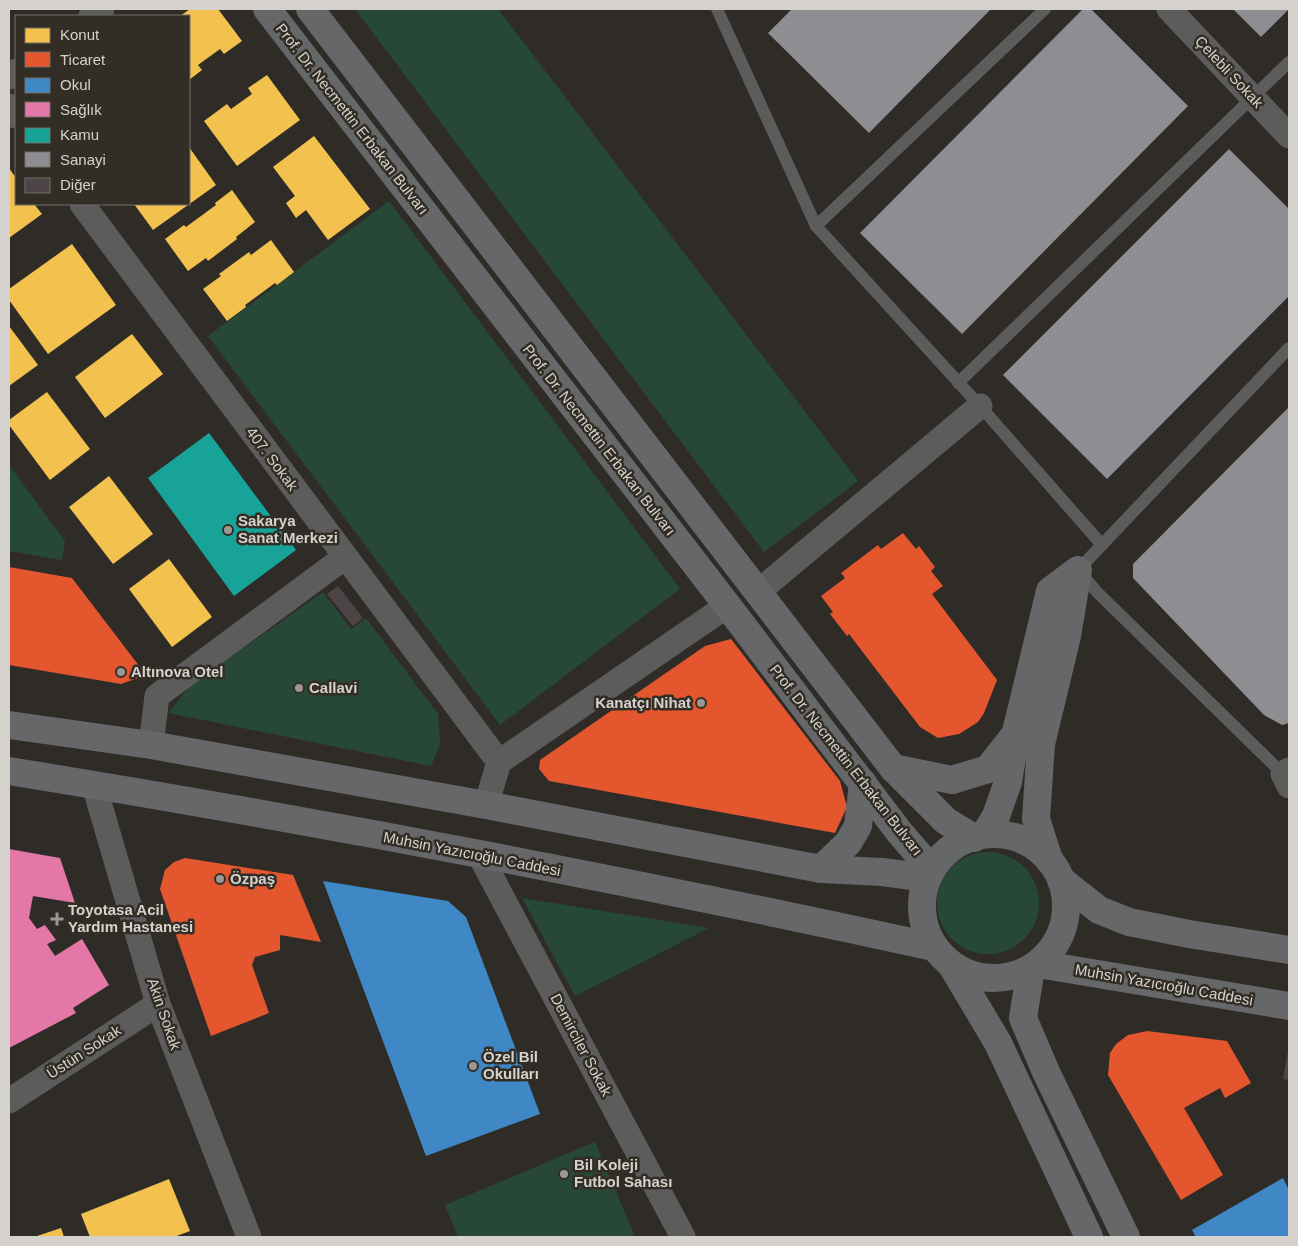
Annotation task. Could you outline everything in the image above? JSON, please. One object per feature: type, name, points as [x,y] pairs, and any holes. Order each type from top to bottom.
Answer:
[{"type":"main road","name":"Prof. Dr. Necmettin Erbakan Bulvarı","points":[[266,9],[727,605],[930,874]]},
{"type":"main road","points":[[310,9],[893,768],[946,821],[979,836]]},
{"type":"main road","points":[[979,836],[996,816],[1008,782],[1016,732],[1050,591],[1078,570]]},
{"type":"main road","points":[[942,955],[971,975],[994,979],[1018,975],[1035,966],[1054,947],[1064,926],[1066,903],[1056,870],[1036,819],[1042,744],[1067,636],[1078,570]]},
{"type":"main road","points":[[9,725],[151,745],[486,805],[821,870],[930,874]]},
{"type":"main road","points":[[893,768],[952,780],[988,769],[1016,732]]},
{"type":"main road","name":"Muhsin Yazıcıoğlu Caddesi","points":[[9,771],[479,854],[942,955]]},
{"type":"main road","points":[[821,870],[848,843],[858,826],[863,783]]},
{"type":"main road","points":[[1082,1235],[998,1043],[924,924],[922,900],[930,874],[942,856],[962,841],[979,836],[1009,835],[1032,844],[1098,910],[1129,922],[1289,950]]},
{"type":"main road","points":[[1035,966],[1023,1018],[1046,1072],[1126,1237]]},
{"type":"main road","name":"Muhsin Yazıcıoğlu Caddesi","points":[[1035,966],[1097,974],[1289,1006]]},
{"type":"main road","points":[[1046,1072],[1031,1023],[1035,1001],[1053,982],[1066,976],[1097,974]]},
{"type":"street","name":"Çelebli Sokak","points":[[1169,9],[1289,136]]},
{"type":"street","name":"407. Sokak","points":[[83,205],[499,762]]},
{"type":"street","points":[[758,592],[980,406]]},
{"type":"street","points":[[151,745],[157,696],[345,556]]},
{"type":"street","points":[[486,805],[499,762],[727,605]]},
{"type":"street","name":"Akin Sokak","points":[[94,785],[158,1004],[248,1237]]},
{"type":"street","name":"Demirciler Sokak","points":[[479,854],[683,1237]]},
{"type":"street","name":"Üstün Sokak","points":[[9,1101],[158,1004]]},
{"type":"lane","points":[[717,9],[816,226],[980,406],[1102,544]]},
{"type":"lane","points":[[816,226],[1046,9]]},
{"type":"lane","points":[[958,383],[1289,62]]},
{"type":"lane","points":[[1287,777],[1097,592],[1078,570],[1289,348]]},
{"type":"green space","points":[[355,9],[498,9],[858,481],[764,552]]},
{"type":"green space","points":[[389,201],[680,589],[500,725],[208,336]]},
{"type":"green space","points":[[9,465],[65,541],[62,560],[9,551]]},
{"type":"green space","points":[[323,592],[351,629],[366,618],[438,714],[440,744],[431,766],[168,713],[190,686]]},
{"type":"green space","points":[[988,852],[1007,856],[1024,867],[1035,884],[1039,903],[1035,922],[1024,939],[1007,950],[988,954],[969,950],[952,939],[941,922],[937,903],[941,884],[952,867],[969,856]]},
{"type":"green space","points":[[522,898],[709,928],[575,996]]},
{"type":"green space","name":"Bil Koleji Futbol Sahası","points":[[595,1142],[635,1237],[458,1237],[445,1205]]},
{"type":"building: Konut","points":[[190,9],[218,9],[242,41],[224,54],[220,49],[198,65],[202,70],[190,79],[190,15],[181,15]]},
{"type":"building: Konut","points":[[267,75],[300,120],[237,166],[204,121],[227,104],[231,109],[252,94],[248,88]]},
{"type":"building: Konut","points":[[314,136],[370,209],[328,240],[306,210],[296,218],[286,203],[295,196],[273,167]]},
{"type":"building: Konut","points":[[190,148],[216,185],[190,204]]},
{"type":"building: Konut","points":[[9,168],[15,177],[15,205],[35,205],[42,214],[9,238]]},
{"type":"building: Konut","points":[[232,190],[255,222],[236,237],[237,239],[208,261],[206,258],[188,271],[165,239],[184,225],[186,227],[216,205],[215,203]]},
{"type":"building: Konut","points":[[135,205],[188,205],[153,230]]},
{"type":"building: Konut","points":[[271,240],[294,272],[277,285],[275,283],[227,321],[203,289],[221,276],[219,274],[249,252],[251,255]]},
{"type":"building: Konut","points":[[72,244],[116,305],[48,354],[9,300],[9,289]]},
{"type":"building: Konut","points":[[9,326],[38,365],[9,386]]},
{"type":"building: Konut","points":[[132,334],[163,374],[105,418],[75,377]]},
{"type":"building: Konut","points":[[47,392],[90,449],[50,480],[9,425],[9,420]]},
{"type":"building: Konut","points":[[109,476],[153,534],[113,564],[69,507]]},
{"type":"building: Konut","points":[[169,559],[212,617],[172,647],[129,589]]},
{"type":"building: Konut","points":[[169,1179],[190,1231],[174,1237],[90,1237],[81,1214]]},
{"type":"building: Konut","points":[[61,1228],[64,1237],[34,1237]]},
{"type":"building: Ticaret","points":[[903,533],[916,549],[919,546],[935,567],[931,571],[943,586],[932,594],[997,680],[984,713],[978,722],[959,734],[938,738],[920,727],[849,634],[847,636],[830,614],[833,612],[821,596],[845,578],[841,573],[878,545],[881,549]]},
{"type":"building: Ticaret","points":[[9,567],[72,578],[146,675],[121,684],[9,665]]},
{"type":"building: Ticaret","name":"Kanatçı Nihat","points":[[731,639],[840,781],[847,807],[835,833],[549,781],[539,769],[540,760],[705,646]]},
{"type":"building: Ticaret","points":[[185,858],[293,875],[321,942],[280,935],[280,950],[255,957],[252,965],[269,1013],[211,1036],[160,889],[165,870],[174,862]]},
{"type":"building: Ticaret","points":[[1147,1031],[1227,1041],[1251,1083],[1225,1098],[1220,1088],[1184,1108],[1223,1175],[1181,1200],[1108,1075],[1110,1053],[1116,1044],[1128,1035]]},
{"type":"building: Okul","points":[[323,881],[448,901],[466,917],[540,1114],[426,1156]]},
{"type":"building: Okul","points":[[1283,1178],[1289,1190],[1289,1237],[1196,1237],[1192,1230]]},
{"type":"building: Sağlık","points":[[9,849],[60,858],[75,903],[33,896],[29,918],[37,929],[45,925],[56,940],[47,944],[55,956],[82,939],[109,985],[73,1008],[76,1013],[9,1048]]},
{"type":"building: Kamu","points":[[209,433],[296,550],[234,596],[148,478]]},
{"type":"building: Sanayi","points":[[792,9],[991,9],[869,133],[768,33]]},
{"type":"building: Sanayi","points":[[1083,9],[1091,9],[1188,106],[962,334],[860,233]]},
{"type":"building: Sanayi","points":[[1233,9],[1289,9],[1261,37]]},
{"type":"building: Sanayi","points":[[1229,149],[1289,209],[1289,296],[1107,479],[1003,375]]},
{"type":"building: Sanayi","points":[[1289,407],[1289,723],[1282,725],[1264,715],[1133,578],[1133,564]]},
{"type":"building: Diğer","points":[[338,586],[363,618],[353,626],[327,594]]},
{"type":"building: Diğer","points":[[1289,1051],[1289,1080],[1283,1079]]},
{"type":"place","name":"Sakarya Sanat Merkezi","points":[[228,530]]},
{"type":"place","name":"Altınova Otel","points":[[121,672]]},
{"type":"place","name":"Callavi","points":[[299,688]]},
{"type":"place","name":"Kanatçı Nihat","points":[[701,703]]},
{"type":"place","name":"Özpaş","points":[[220,879]]},
{"type":"place","name":"Toyotasa Acil Yardım Hastanesi","points":[[57,919]]},
{"type":"place","name":"Özel Bil Okulları","points":[[473,1066]]},
{"type":"place","name":"Bil Koleji Futbol Sahası","points":[[564,1174]]}]
